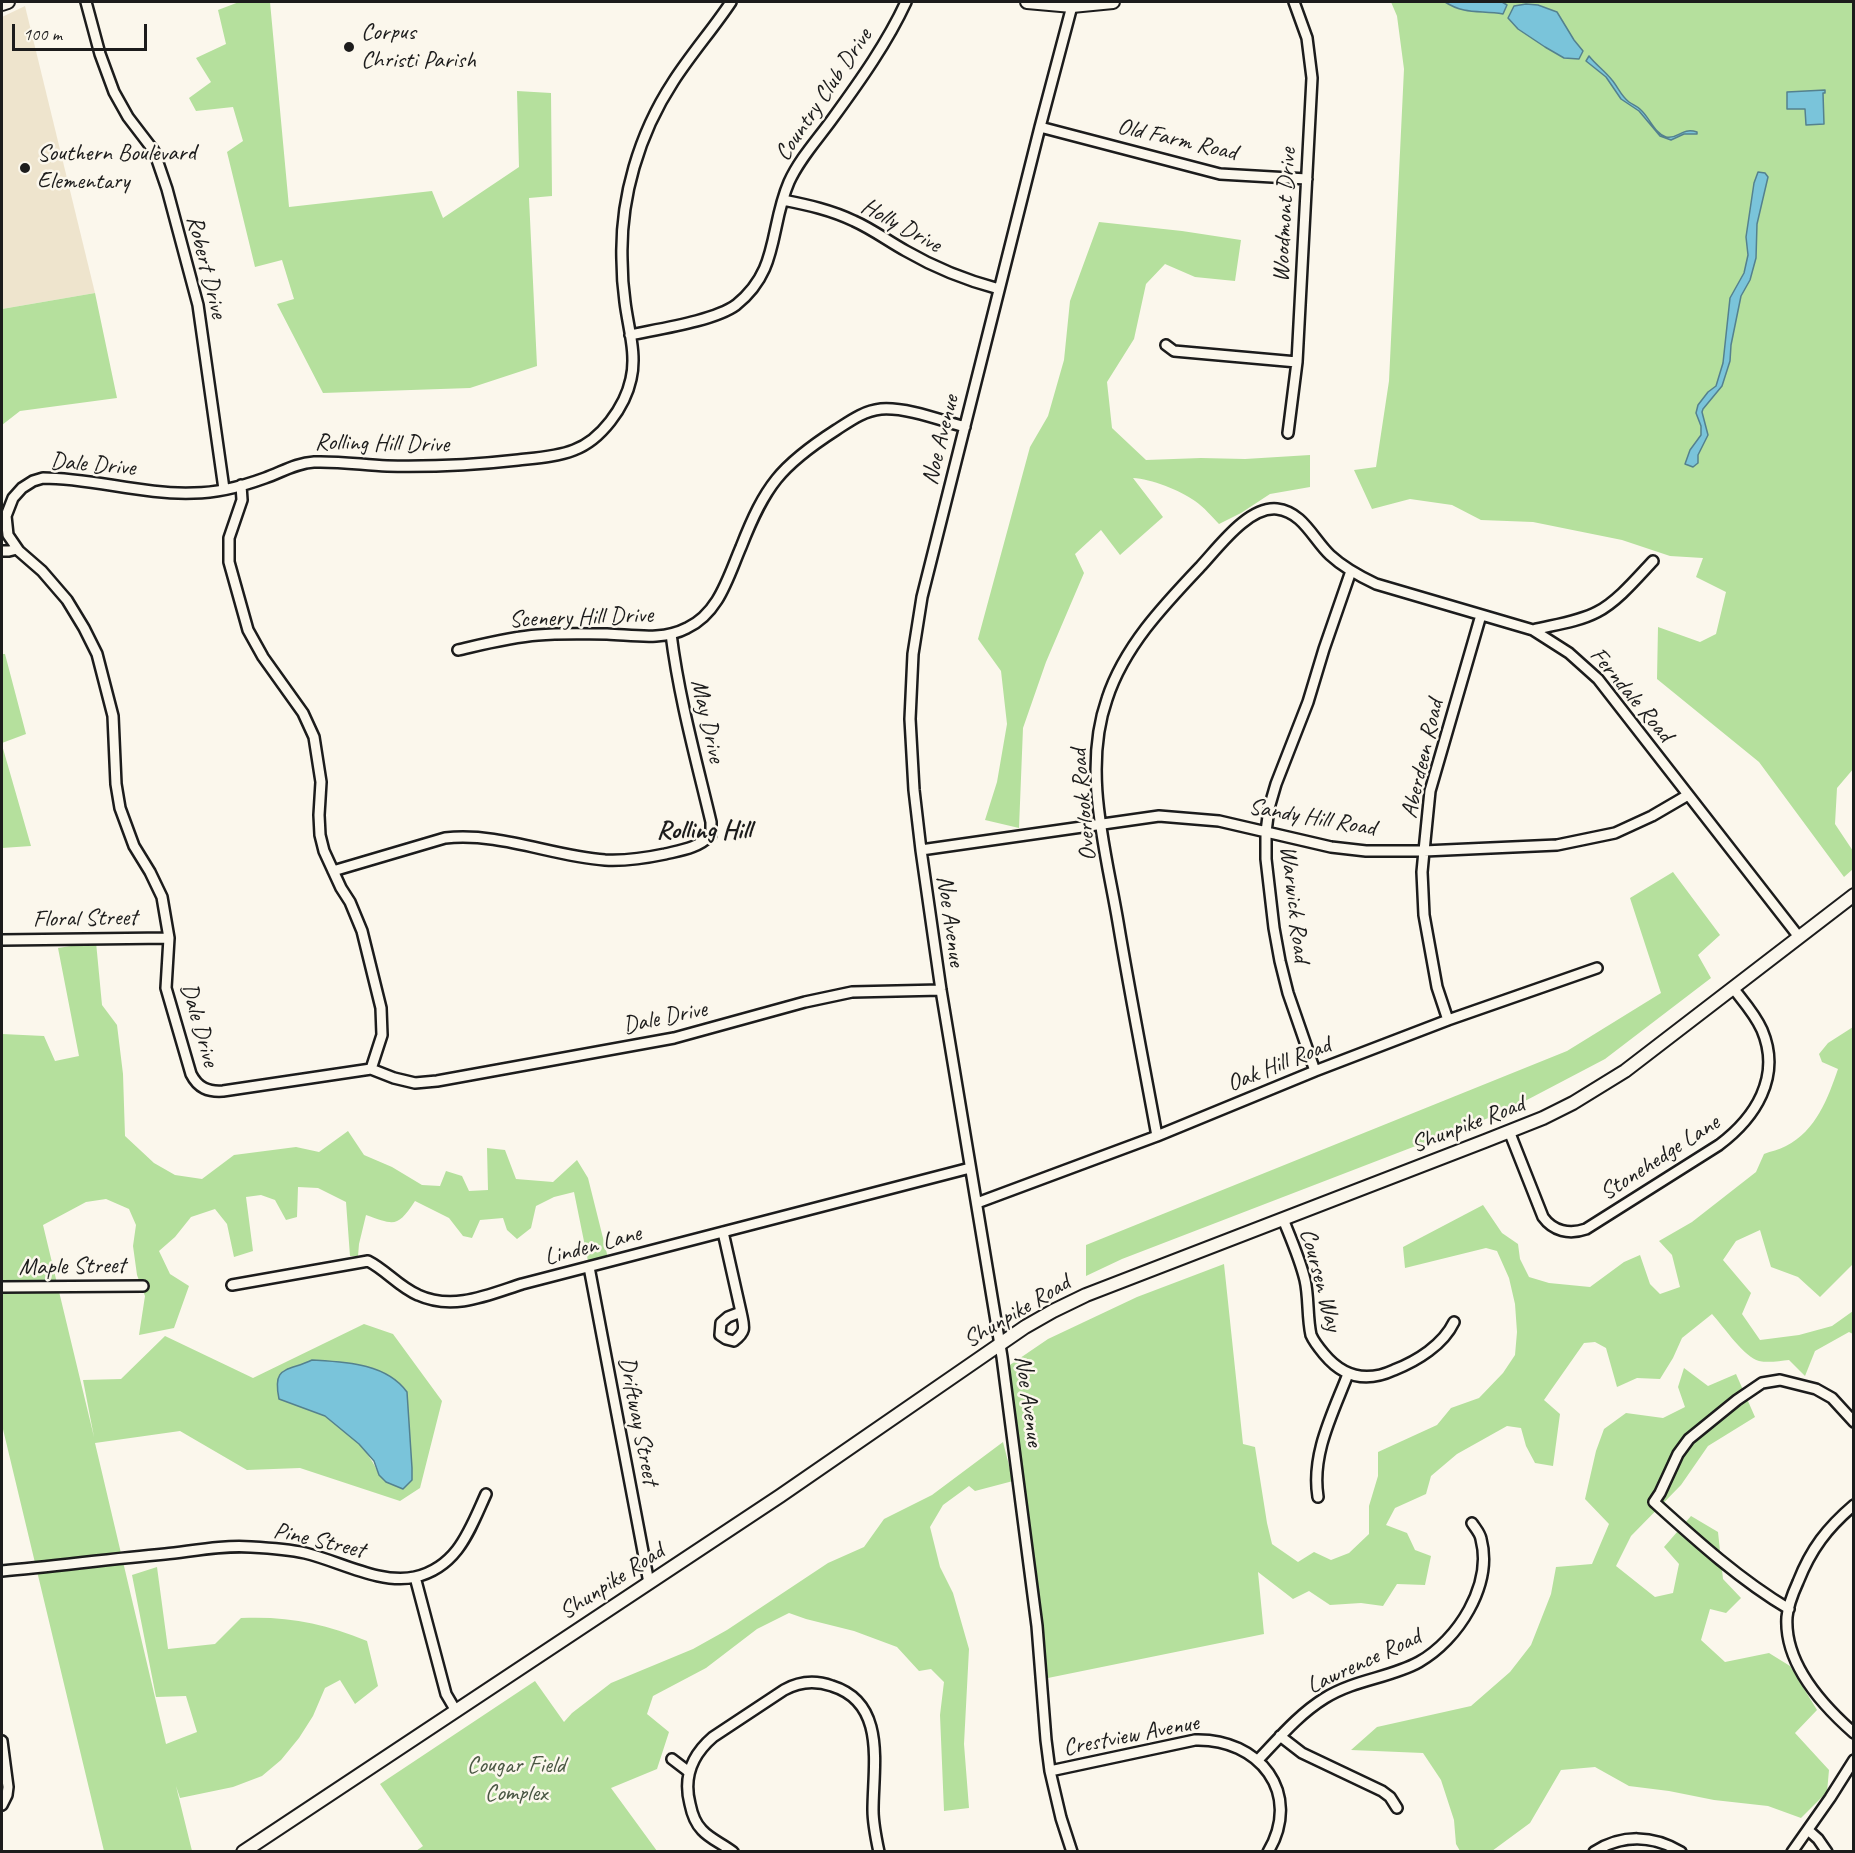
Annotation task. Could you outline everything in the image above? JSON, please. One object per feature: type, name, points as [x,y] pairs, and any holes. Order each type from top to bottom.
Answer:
[{"type":"main road","points":[[2,4],[8,2]]},
{"type":"main road","points":[[1027,2],[1072,6],[1113,2]]},
{"type":"main road","name":"Shunpike Road","points":[[243,1851],[855,1445],[1000,1343],[1053,1311],[1086,1295],[1543,1118],[1563,1108],[1625,1071],[1854,895]]},
{"type":"street","name":"Robert Drive","points":[[86,2],[114,92],[128,117],[154,151],[167,189],[198,305],[224,489]]},
{"type":"street","name":"Rolling Hill Drive","points":[[241,485],[310,462],[445,466],[539,458],[576,450],[602,430],[614,417],[627,395],[633,372],[633,354],[622,277],[622,230],[637,158],[663,98],[731,2]]},
{"type":"street","name":"Country Club Drive","points":[[630,335],[710,317],[734,307],[755,286],[767,265],[783,200],[799,163],[863,76],[906,2]]},
{"type":"street","name":"Woodmont Drive","points":[[1288,433],[1298,362],[1312,78],[1307,38],[1294,2]]},
{"type":"street","name":"Noe Avenue","points":[[1072,6],[922,597],[913,654],[910,745],[921,850],[941,990],[1000,1343],[1037,1626],[1050,1771],[1061,1818],[1072,1851]]},
{"type":"street","name":"Old Farm Road","points":[[1040,127],[1220,174],[1306,179]]},
{"type":"street","name":"Holly Drive","points":[[783,200],[839,214],[948,273],[999,289]]},
{"type":"street","points":[[1166,345],[1174,351],[1298,362]]},
{"type":"street","points":[[671,634],[687,629],[700,621],[713,607],[722,593],[753,516],[766,492],[779,474],[819,441],[856,416],[880,409],[905,411],[965,427]]},
{"type":"street","name":"Dale Drive","points":[[241,485],[194,494],[46,478],[33,481],[16,493],[6,516],[8,535],[17,549],[49,578],[67,600],[97,654],[113,716],[116,784],[120,808],[134,846],[162,897],[169,938],[166,988],[186,1062],[194,1082],[199,1086],[212,1092],[223,1091],[371,1069],[415,1083],[437,1081],[674,1038],[806,1002],[852,992],[941,990]]},
{"type":"street","points":[[241,485],[242,500],[229,538],[229,562],[248,630],[263,657],[303,713],[314,737],[320,764],[320,835],[324,851],[362,931],[381,1008],[382,1035],[371,1069]]},
{"type":"street","name":"Ferndale Road","points":[[1247,518],[1267,509],[1293,514],[1328,553],[1351,571],[1376,584],[1533,630],[1569,653],[1598,679],[1799,937]]},
{"type":"street","name":"Overlook Road","points":[[1157,1136],[1101,825],[1096,766],[1097,734],[1107,699],[1124,659],[1145,629],[1247,518]]},
{"type":"street","points":[[2,551],[17,549]]},
{"type":"street","points":[[1533,630],[1597,612],[1629,587],[1653,561]]},
{"type":"street","name":"Warwick Road","points":[[1315,1071],[1288,993],[1280,961],[1266,859],[1266,832],[1269,808],[1276,784],[1308,702],[1351,571]]},
{"type":"street","name":"Aberdeen Road","points":[[1448,1020],[1437,987],[1424,915],[1422,872],[1430,791],[1482,615]]},
{"type":"street","name":"Scenery Hill Drive","points":[[458,650],[538,635],[607,634],[653,637],[671,634]]},
{"type":"street","name":"May Drive","points":[[333,871],[445,838],[495,839],[605,860],[633,859],[686,850],[706,840],[711,835],[711,822],[680,692],[671,634]]},
{"type":"street","name":"Sandy Hill Road","points":[[921,850],[1159,816],[1219,821],[1331,847],[1366,851],[1424,851],[1557,845],[1615,833],[1652,816],[1688,795]]},
{"type":"street","name":"Floral Street","points":[[2,939],[169,938]]},
{"type":"street","name":"Oak Hill Road","points":[[977,1203],[1157,1136],[1315,1071],[1448,1020],[1597,968]]},
{"type":"street","name":"Stonehedge Lane","points":[[1509,1131],[1543,1216],[1551,1226],[1568,1232],[1586,1229],[1719,1145],[1738,1130],[1750,1116],[1762,1095],[1768,1071],[1766,1041],[1762,1029],[1733,988]]},
{"type":"street","name":"Linden Lane","points":[[232,1285],[368,1261],[380,1267],[397,1282],[419,1296],[441,1302],[465,1302],[522,1284],[970,1168]]},
{"type":"street","name":"Coursen Way","points":[[1282,1219],[1305,1279],[1313,1340],[1332,1364],[1348,1374]]},
{"type":"street","points":[[723,1232],[741,1312]]},
{"type":"street","name":"Driftway Street","points":[[589,1267],[648,1583]]},
{"type":"street","name":"Maple Street","points":[[2,1287],[143,1286]]},
{"type":"street","points":[[1318,1497],[1315,1482],[1321,1445],[1348,1374],[1378,1375],[1401,1367],[1442,1341],[1454,1322]]},
{"type":"street","points":[[1789,1608],[1748,1581],[1688,1533],[1654,1502],[1678,1454],[1694,1435],[1752,1389],[1768,1381],[1798,1383],[1821,1391],[1832,1398],[1854,1422]]},
{"type":"street","points":[[456,1711],[446,1694],[415,1577],[438,1568],[458,1549],[466,1539],[486,1494]]},
{"type":"street","points":[[1854,1505],[1832,1525],[1813,1549],[1802,1571],[1789,1608],[1787,1624],[1790,1642],[1801,1671],[1826,1706],[1854,1734]]},
{"type":"street","name":"Lawrence Road","points":[[1258,1760],[1280,1736],[1323,1699],[1356,1683],[1414,1664],[1430,1655],[1453,1634],[1473,1603],[1480,1580],[1483,1562],[1481,1537],[1472,1523]]},
{"type":"street","name":"Pine Street","points":[[2,1572],[247,1547],[278,1548],[304,1553],[381,1576],[404,1579],[415,1577]]},
{"type":"street","points":[[733,1851],[706,1834],[697,1825],[688,1796],[688,1772],[696,1755],[713,1737],[784,1690],[795,1684],[807,1682],[825,1683],[853,1696],[861,1705],[872,1727],[873,1813],[879,1851]]},
{"type":"street","points":[[1280,1736],[1302,1753],[1382,1791],[1390,1797],[1397,1808]]},
{"type":"street","name":"Crestview Avenue","points":[[1050,1771],[1195,1740],[1207,1739],[1231,1744],[1258,1760],[1272,1779],[1279,1803],[1279,1821],[1268,1851]]},
{"type":"street","points":[[2,1740],[8,1787],[2,1805]]},
{"type":"street","points":[[672,1759],[688,1772]]},
{"type":"street","points":[[1792,1851],[1854,1760]]},
{"type":"street","points":[[1808,1830],[1827,1851]]},
{"type":"street","points":[[1594,1851],[1611,1843],[1635,1838],[1660,1841],[1681,1851]]},
{"type":"shaded area","points":[[25,6],[95,293],[2,309],[2,17]]},
{"type":"green space","points":[[239,2],[270,2],[289,207],[432,191],[443,218],[519,167],[517,91],[551,93],[552,196],[529,198],[537,366],[470,388],[323,393],[277,304],[294,299],[282,260],[255,267],[227,152],[243,141],[233,107],[196,111],[189,98],[211,82],[196,58],[226,44],[218,10]]},
{"type":"green space","points":[[1391,2],[1853,2],[1854,768],[1837,788],[1835,824],[1853,851],[1853,869],[1844,877],[1759,762],[1657,679],[1658,627],[1700,642],[1716,634],[1726,592],[1696,577],[1703,558],[1670,556],[1622,540],[1533,522],[1481,520],[1452,505],[1410,499],[1372,509],[1354,470],[1376,467],[1389,381],[1404,69],[1397,16]]},
{"type":"green space","points":[[1099,222],[1241,240],[1235,281],[1195,277],[1165,264],[1146,284],[1134,339],[1107,382],[1112,428],[1146,460],[1245,459],[1310,455],[1310,487],[1270,494],[1219,524],[1198,503],[1182,493],[1157,483],[1133,478],[1163,517],[1120,555],[1101,530],[1075,554],[1084,573],[1046,662],[1023,728],[1019,828],[985,820],[997,782],[1007,724],[1001,671],[978,639],[1030,447],[1048,416],[1064,360],[1070,301]]},
{"type":"green space","points":[[95,293],[117,398],[20,411],[2,425],[2,309]]},
{"type":"green space","points":[[2,654],[5,654],[26,734],[2,743]]},
{"type":"green space","points":[[2,745],[31,846],[2,848]]},
{"type":"green space","points":[[1673,872],[1720,935],[1698,955],[1711,978],[1605,1059],[1504,1112],[1122,1259],[1086,1276],[1086,1245],[1567,1051],[1661,993],[1630,898]]},
{"type":"green space","points":[[96,942],[102,1005],[117,1025],[123,1074],[125,1136],[154,1163],[175,1175],[202,1179],[234,1155],[296,1147],[319,1152],[348,1131],[364,1155],[392,1167],[422,1185],[440,1186],[446,1171],[462,1176],[469,1191],[488,1190],[487,1148],[505,1150],[516,1179],[553,1182],[577,1160],[588,1178],[608,1258],[588,1261],[574,1192],[554,1197],[536,1206],[531,1228],[517,1239],[507,1230],[503,1218],[480,1220],[472,1238],[463,1236],[449,1218],[415,1201],[404,1216],[395,1222],[383,1221],[366,1215],[358,1256],[350,1256],[346,1202],[318,1188],[298,1187],[297,1217],[286,1220],[275,1200],[261,1195],[246,1197],[253,1251],[234,1257],[227,1224],[215,1209],[191,1217],[175,1237],[159,1251],[170,1274],[189,1286],[174,1328],[139,1335],[145,1296],[137,1275],[133,1246],[136,1225],[129,1209],[106,1199],[86,1202],[43,1225],[94,1437],[83,1380],[121,1379],[165,1336],[253,1378],[364,1324],[393,1334],[442,1401],[420,1488],[400,1501],[300,1468],[247,1470],[180,1431],[95,1443],[166,1744],[197,1732],[186,1696],[156,1697],[132,1575],[157,1567],[168,1649],[215,1644],[241,1618],[274,1618],[306,1622],[367,1641],[378,1686],[355,1704],[340,1680],[325,1688],[313,1716],[299,1738],[281,1760],[262,1776],[233,1787],[180,1798],[176,1786],[192,1851],[104,1851],[2,1425],[2,1034],[44,1036],[55,1061],[79,1056],[58,948]],"holes":[[[312,1360],[376,1370],[388,1375],[407,1392],[412,1468],[379,1475],[370,1457],[340,1426],[323,1415],[279,1399],[283,1371],[299,1367]]]},
{"type":"green space","points":[[1853,1027],[1853,1264],[1820,1297],[1798,1277],[1771,1267],[1760,1230],[1736,1241],[1723,1260],[1751,1293],[1742,1314],[1760,1340],[1799,1335],[1832,1326],[1853,1311],[1853,1334],[1849,1332],[1815,1351],[1805,1376],[1789,1360],[1766,1362],[1753,1359],[1712,1314],[1682,1338],[1660,1379],[1637,1378],[1617,1387],[1606,1348],[1595,1342],[1584,1343],[1544,1400],[1560,1414],[1553,1466],[1535,1463],[1526,1446],[1521,1428],[1507,1426],[1457,1454],[1431,1476],[1426,1494],[1395,1508],[1386,1525],[1407,1533],[1415,1550],[1431,1556],[1425,1585],[1397,1584],[1383,1606],[1361,1603],[1330,1605],[1309,1591],[1293,1599],[1258,1572],[1264,1634],[1043,1679],[1004,1369],[1048,1339],[1137,1297],[1224,1264],[1243,1444],[1255,1447],[1272,1544],[1298,1562],[1314,1552],[1331,1560],[1349,1553],[1369,1534],[1369,1506],[1378,1476],[1378,1452],[1437,1425],[1451,1408],[1479,1398],[1503,1373],[1515,1355],[1517,1332],[1515,1304],[1509,1278],[1497,1251],[1486,1248],[1405,1268],[1403,1247],[1483,1205],[1502,1233],[1518,1244],[1520,1259],[1529,1277],[1549,1283],[1590,1287],[1624,1262],[1640,1255],[1650,1284],[1660,1294],[1680,1287],[1672,1255],[1659,1241],[1692,1222],[1756,1172],[1764,1154],[1781,1149],[1805,1132],[1820,1113],[1838,1069],[1822,1062],[1819,1054],[1828,1043]]},
{"type":"green space","points":[[1684,1368],[1708,1386],[1736,1374],[1755,1417],[1708,1446],[1681,1485],[1631,1536],[1616,1566],[1655,1597],[1673,1593],[1679,1564],[1664,1547],[1691,1516],[1718,1532],[1723,1579],[1741,1598],[1726,1613],[1710,1609],[1701,1640],[1725,1662],[1769,1653],[1790,1666],[1817,1710],[1795,1733],[1829,1770],[1827,1792],[1801,1818],[1768,1806],[1629,1786],[1595,1767],[1561,1770],[1530,1823],[1492,1851],[1460,1851],[1456,1844],[1454,1820],[1441,1780],[1423,1753],[1351,1750],[1377,1727],[1471,1706],[1510,1672],[1531,1645],[1551,1594],[1556,1567],[1592,1564],[1609,1524],[1585,1499],[1596,1451],[1604,1429],[1626,1413],[1663,1418],[1685,1407],[1678,1387]]},
{"type":"green space","name":"Cougar Field Complex","points":[[1003,1442],[1013,1481],[975,1491],[969,1486],[943,1505],[930,1527],[940,1567],[953,1593],[969,1649],[964,1744],[969,1808],[944,1811],[940,1715],[944,1682],[931,1669],[919,1671],[897,1647],[854,1631],[789,1613],[757,1629],[706,1668],[653,1696],[647,1714],[669,1732],[657,1769],[611,1788],[657,1851],[416,1851],[423,1846],[380,1784],[535,1681],[564,1722],[572,1713],[611,1683],[693,1649],[727,1630],[828,1563],[864,1547],[884,1519],[932,1495]]},
{"type":"water","points":[[1445,2],[1502,2],[1507,5],[1503,14],[1459,9]]},
{"type":"water","points":[[1538,5],[1557,12],[1583,51],[1579,59],[1564,58],[1518,29],[1508,18],[1514,6]]},
{"type":"water","points":[[1589,56],[1624,97],[1641,110],[1662,135],[1674,137],[1687,131],[1697,132],[1697,134],[1684,134],[1671,140],[1660,136],[1639,111],[1621,99],[1606,77],[1586,61]]},
{"type":"water","points":[[1825,90],[1823,93],[1824,124],[1806,125],[1805,109],[1787,109],[1787,92]]},
{"type":"water","points":[[1758,172],[1765,173],[1768,177],[1757,224],[1756,258],[1750,280],[1741,296],[1730,361],[1722,386],[1702,412],[1708,435],[1698,455],[1698,463],[1693,467],[1685,464],[1690,450],[1701,435],[1701,426],[1696,413],[1698,405],[1716,386],[1723,363],[1730,298],[1744,273],[1748,255],[1746,237],[1754,183]]},
{"type":"water","points":[[312,1360],[351,1363],[376,1370],[398,1382],[407,1392],[412,1480],[403,1489],[386,1482],[379,1475],[374,1461],[359,1444],[325,1416],[279,1399],[277,1388],[280,1375],[284,1371]]},
{"type":"place","name":"Corpus Christi Parish","points":[[349,47]]},
{"type":"place","name":"Southern Boulevard Elementary","points":[[25,168]]},
{"type":"district","name":"Rolling Hill","points":[[704,831]]}]
